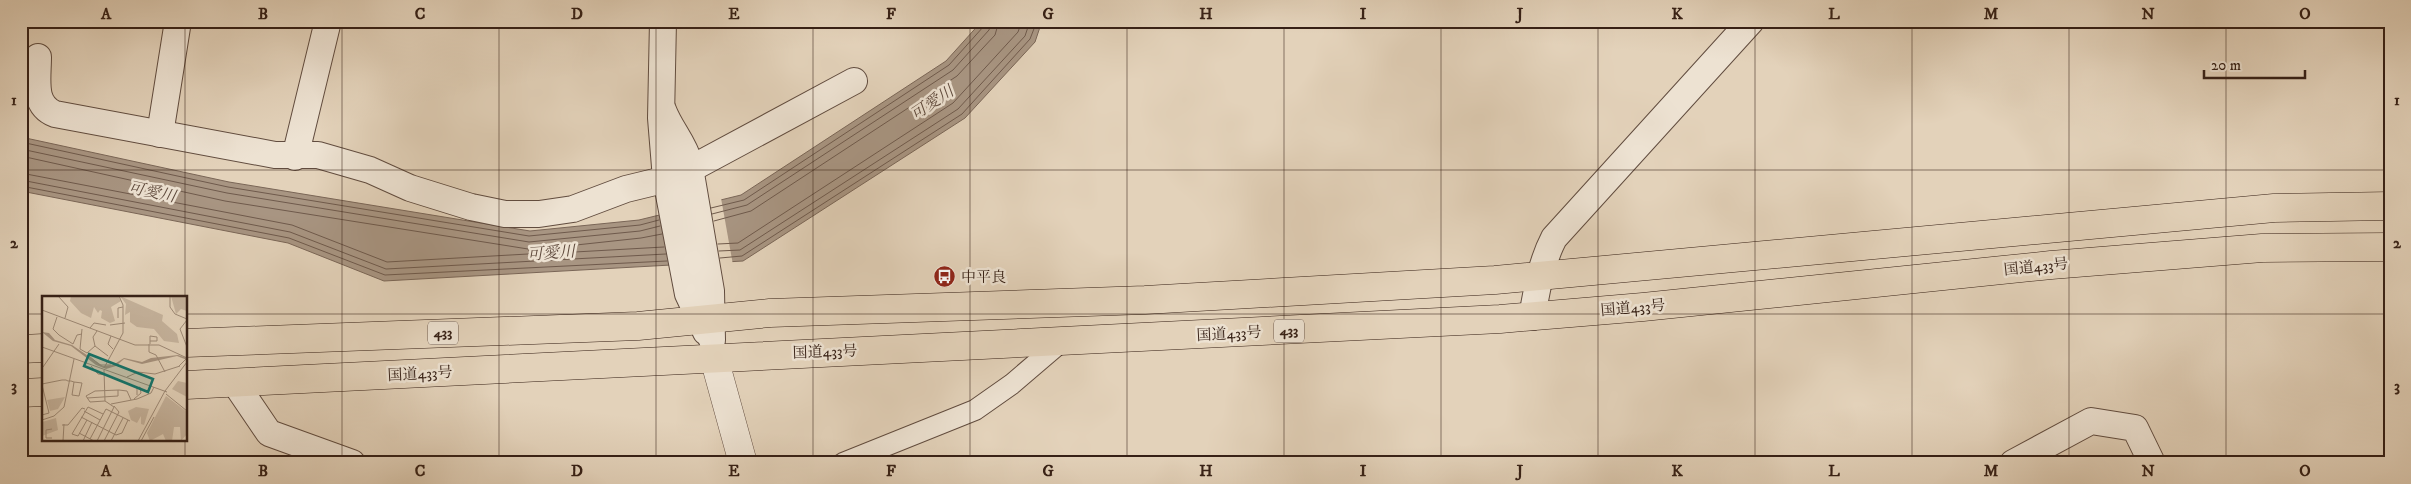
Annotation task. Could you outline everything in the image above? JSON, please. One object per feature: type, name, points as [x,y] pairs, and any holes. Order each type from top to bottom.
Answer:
[{"type":"highway","name":"433","points":[[188,342],[638,326],[770,313],[1154,299],[1539,276],[2274,208],[2390,206]]},
{"type":"highway","name":"国道433号","points":[[188,385],[714,358],[1060,343],[1532,317],[1643,308],[2051,265],[2243,250],[2390,247]]},
{"type":"highway","points":[[21,349],[42,348]]},
{"type":"highway","points":[[21,393],[42,392]]},
{"type":"street","points":[[160,134],[178,21]]},
{"type":"street","points":[[295,157],[328,21]]},
{"type":"street","points":[[663,21],[660,88],[662,148],[669,192],[697,279]]},
{"type":"street","points":[[1532,317],[1539,276],[1551,244],[1566,222],[1751,21]]},
{"type":"street","points":[[38,57],[38,93],[40,103],[46,110],[55,114],[275,156],[318,155],[370,170],[410,188],[505,214],[539,214],[573,209],[626,189],[669,192],[692,176],[854,81]]},
{"type":"street","points":[[660,88],[662,105],[667,121],[682,144],[692,176],[697,279],[688,294],[706,320],[714,358],[743,463]]},
{"type":"street","points":[[843,463],[975,410],[1012,384],[1060,343]]},
{"type":"street","points":[[235,383],[269,433],[352,463]]},
{"type":"street","points":[[2013,463],[2091,421],[2135,428],[2152,463]]},
{"type":"water","name":"可愛川","points":[[982,21],[1042,21],[1035,42],[965,118],[743,261],[384,281],[288,243],[21,191],[21,137],[229,182],[530,231],[639,220],[741,195],[946,61]]},
{"type":"pier","points":[[721,198],[733,265],[695,267],[684,206]]},
{"type":"place","name":"中平良","points":[[945,277]]}]
